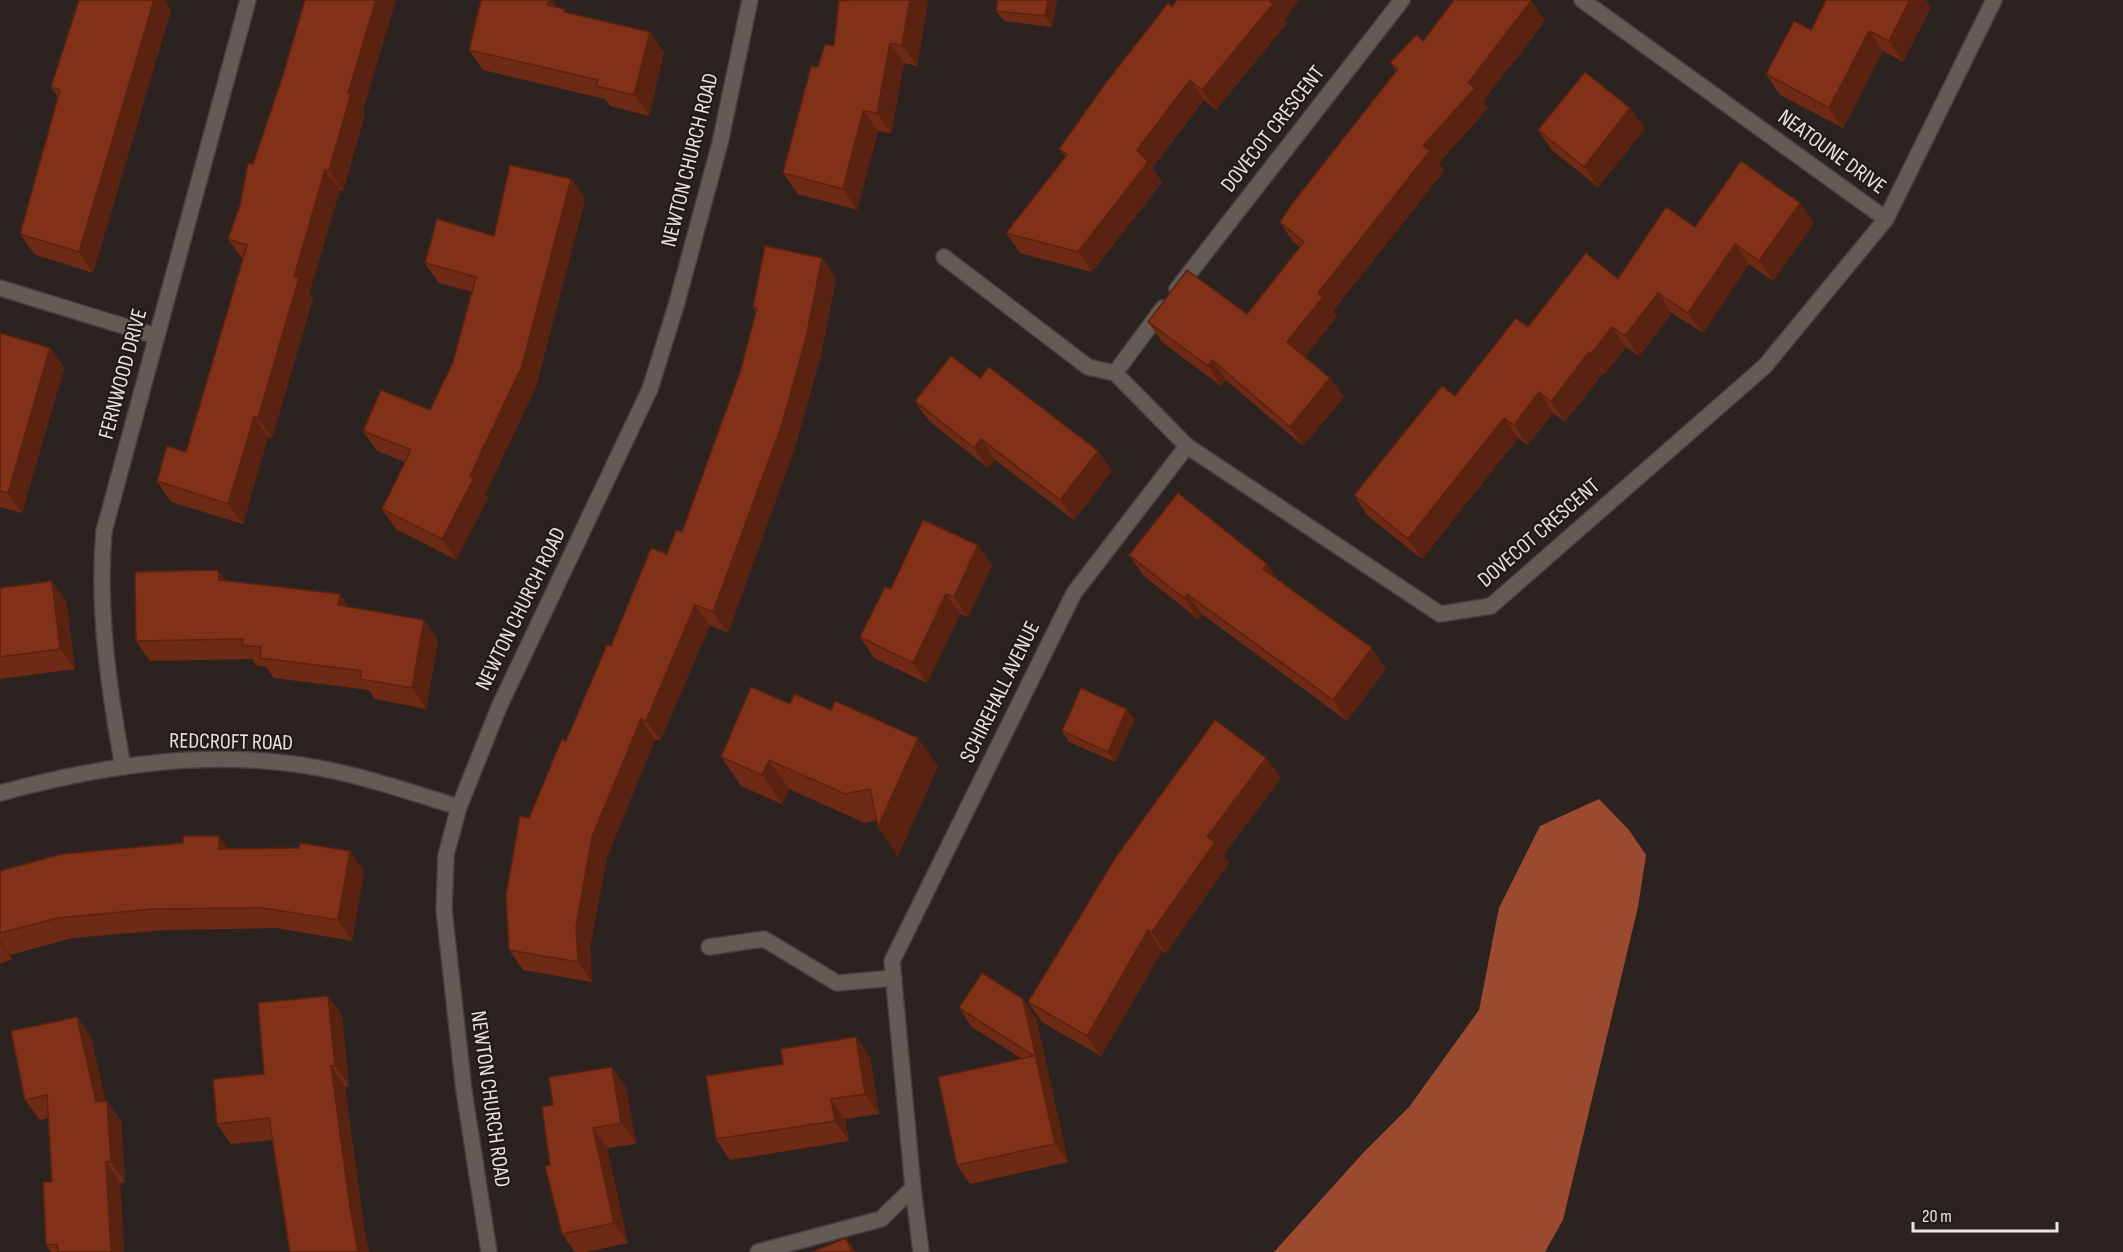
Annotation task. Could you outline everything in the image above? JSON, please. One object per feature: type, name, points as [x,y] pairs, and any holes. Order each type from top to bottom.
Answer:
[{"type":"street","name":"FERNWOOD DRIVE","points":[[123,767],[114,715],[100,571],[104,531],[248,0]]},
{"type":"street","name":"NEWTON CHURCH ROAD","points":[[489,1252],[464,1091],[444,910],[446,855],[459,807],[499,707],[650,389],[676,306],[720,143],[750,0]]},
{"type":"street","name":"DOVECOT CRESCENT","points":[[1115,374],[1134,345],[1402,0]]},
{"type":"street","name":"NEATOUNE DRIVE","points":[[1582,0],[1886,219],[1994,0]]},
{"type":"street","name":"DOVECOT CRESCENT","points":[[944,257],[1088,367],[1115,374],[1187,446],[1440,614],[1491,606],[1765,366],[1886,219]]},
{"type":"street","points":[[0,288],[156,336]]},
{"type":"street","name":"SCHIREHALL AVENUE","points":[[921,1252],[892,961],[1074,593],[1187,446]]},
{"type":"street","name":"REDCROFT ROAD","points":[[0,793],[47,780],[123,767],[191,760],[268,761],[365,778],[459,807]]},
{"type":"street","points":[[709,947],[764,939],[837,983],[894,978]]},
{"type":"street","points":[[758,1252],[881,1219],[913,1188]]},
{"type":"shaded area","points":[[1599,799],[1629,830],[1646,855],[1638,907],[1563,1220],[1545,1252],[1274,1252],[1363,1153],[1409,1107],[1479,1010],[1499,908],[1540,826]]},
{"type":"building","points":[[79,0],[154,0],[79,252],[20,234],[60,90],[51,87]]},
{"type":"building","points":[[305,0],[376,0],[348,93],[351,94],[329,170],[325,170],[294,277],[299,278],[258,418],[254,417],[228,504],[157,481],[167,446],[186,452],[247,245],[228,239],[240,205],[248,163],[253,164]]},
{"type":"building","points":[[481,0],[549,0],[547,5],[565,9],[564,12],[650,32],[634,95],[596,86],[598,80],[469,50]]},
{"type":"building","points":[[839,0],[910,0],[902,45],[890,43],[877,113],[863,111],[843,189],[783,173],[811,66],[818,67],[825,44],[834,46]]},
{"type":"building","points":[[998,0],[1048,0],[1045,16],[996,11]]},
{"type":"building","points":[[1177,0],[1271,0],[1273,4],[1202,90],[1190,80],[1137,150],[1148,162],[1078,252],[1006,233],[1067,155],[1059,149],[1105,84],[1168,3],[1172,7]]},
{"type":"building","points":[[1454,0],[1531,1],[1468,83],[1475,88],[1423,146],[1430,151],[1318,293],[1323,297],[1287,342],[1330,378],[1290,427],[1212,360],[1208,366],[1148,322],[1187,270],[1247,314],[1304,242],[1280,222],[1291,205],[1398,69],[1390,63],[1416,35],[1423,41]]},
{"type":"building","points":[[1826,0],[1910,0],[1889,41],[1869,31],[1829,108],[1766,74],[1794,21],[1811,30]]},
{"type":"building","points":[[1585,72],[1630,108],[1584,167],[1538,130]]},
{"type":"building","points":[[1741,161],[1800,203],[1759,261],[1735,244],[1688,313],[1658,293],[1625,336],[1612,327],[1591,354],[1589,352],[1551,402],[1539,392],[1514,425],[1504,418],[1408,539],[1354,495],[1442,386],[1455,396],[1516,318],[1528,327],[1586,253],[1618,279],[1666,207],[1695,227]]},
{"type":"building","points":[[510,165],[571,179],[522,366],[470,476],[474,478],[442,539],[382,509],[411,450],[363,431],[381,390],[430,410],[453,362],[476,277],[425,263],[437,219],[494,236]]},
{"type":"building","points":[[765,246],[822,258],[806,338],[782,424],[713,612],[695,605],[646,721],[641,719],[592,837],[576,927],[578,962],[509,950],[506,895],[520,816],[529,818],[562,739],[566,741],[607,645],[611,646],[651,548],[667,554],[676,530],[682,532],[740,372],[757,308],[753,307]]},
{"type":"building","points":[[0,333],[50,348],[8,493],[0,491]]},
{"type":"building","points":[[951,356],[980,378],[989,367],[1098,451],[1060,500],[981,439],[974,448],[915,401]]},
{"type":"building","points":[[1178,493],[1267,564],[1263,569],[1372,648],[1333,700],[1187,594],[1184,598],[1129,555]]},
{"type":"building","points":[[923,520],[978,545],[954,597],[946,594],[913,663],[860,637],[885,587],[891,589]]},
{"type":"building","points":[[218,570],[219,580],[340,594],[338,605],[424,620],[412,688],[360,679],[362,671],[260,658],[261,647],[242,645],[243,639],[136,641],[135,572]]},
{"type":"building","points":[[52,581],[60,649],[0,657],[0,588]]},
{"type":"building","points":[[751,687],[790,704],[794,694],[831,710],[835,701],[918,738],[878,827],[870,789],[845,794],[769,760],[762,775],[721,757]]},
{"type":"building","points":[[1081,688],[1127,709],[1108,752],[1062,731]]},
{"type":"building","points":[[1215,720],[1266,758],[1207,837],[1215,842],[1152,932],[1148,930],[1087,1036],[1028,1002],[1116,857]]},
{"type":"building","points":[[183,836],[219,836],[219,849],[299,848],[300,843],[350,851],[338,920],[263,908],[153,909],[58,918],[0,933],[0,871],[62,854],[183,843]]},
{"type":"building","points":[[982,973],[1023,999],[1055,1144],[957,1165],[938,1077],[1034,1056],[959,1008]]},
{"type":"building","points":[[328,996],[335,1066],[331,1066],[358,1252],[290,1252],[269,1118],[217,1124],[213,1079],[264,1074],[258,1003]]},
{"type":"building","points":[[77,1017],[96,1102],[107,1101],[111,1162],[106,1162],[111,1252],[58,1252],[57,1244],[46,1245],[43,1182],[52,1182],[47,1095],[25,1100],[11,1031]]},
{"type":"building","points":[[856,1037],[865,1094],[831,1099],[835,1121],[716,1139],[706,1076],[783,1064],[781,1049]]},
{"type":"building","points":[[612,1067],[621,1123],[593,1128],[614,1223],[562,1234],[545,1166],[550,1165],[542,1107],[553,1105],[549,1077]]},
{"type":"building","points":[[846,1238],[852,1252],[812,1252]]}]
